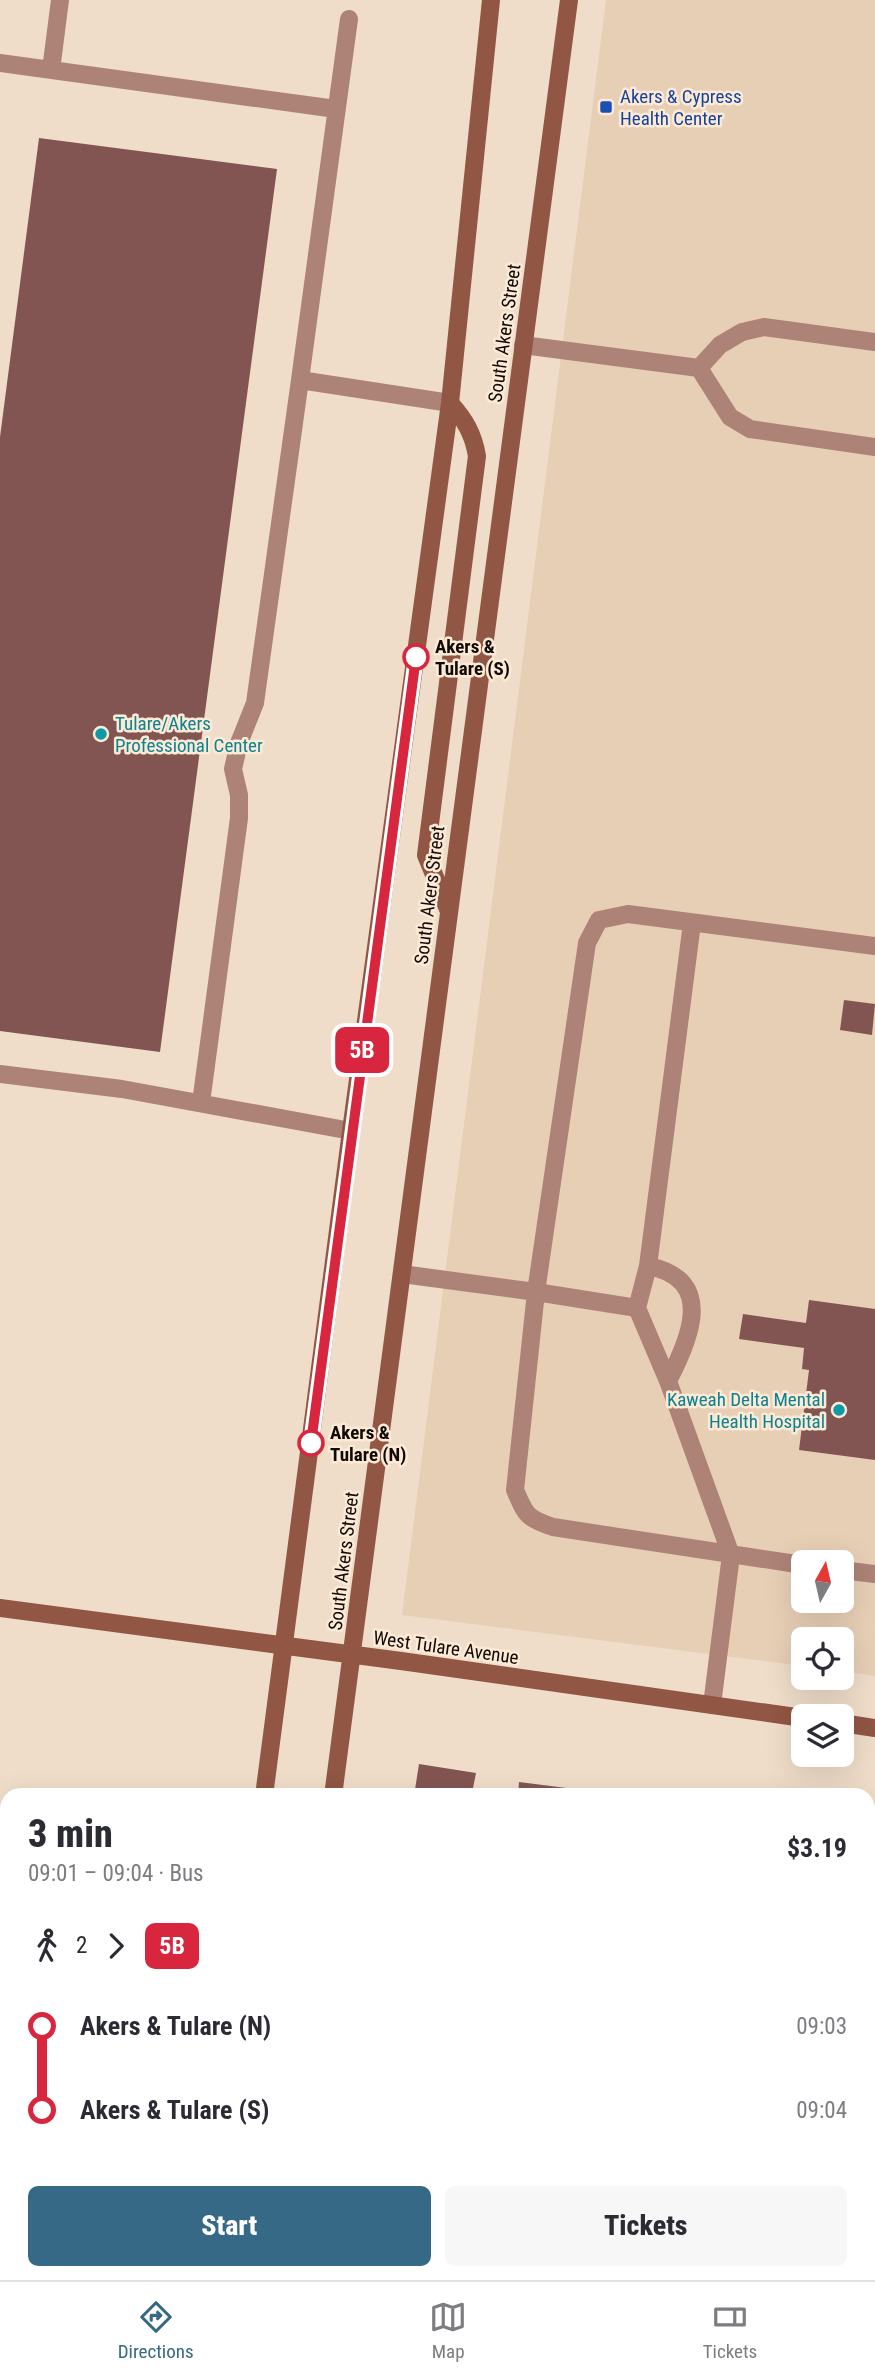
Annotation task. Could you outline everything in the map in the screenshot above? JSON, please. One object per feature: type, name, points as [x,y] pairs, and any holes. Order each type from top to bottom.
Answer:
[{"type":"main road","points":[[265,1788],[450,403],[491,0]]},
{"type":"main road","name":"South Akers Street","points":[[334,1788],[569,0]]},
{"type":"main road","points":[[448,909],[426,855],[477,456],[474,436],[450,403]]},
{"type":"main road","name":"West Tulare Avenue","points":[[0,1608],[791,1716]]},
{"type":"main road","points":[[854,1725],[875,1728]]},
{"type":"street","points":[[51,70],[60,0]]},
{"type":"street","points":[[201,1103],[239,818],[239,795],[233,769],[239,743],[256,703],[349,19]]},
{"type":"street","points":[[0,63],[336,108]]},
{"type":"street","points":[[699,368],[720,345],[742,332],[764,327],[875,342]]},
{"type":"street","points":[[523,345],[699,368]]},
{"type":"street","points":[[699,368],[730,417],[750,429],[875,447]]},
{"type":"street","points":[[300,380],[450,403]]},
{"type":"street","points":[[791,1562],[553,1527],[537,1522],[525,1513],[515,1490],[537,1292],[587,943],[599,920],[628,914],[875,946]]},
{"type":"street","points":[[692,923],[648,1266],[637,1308],[668,1381],[731,1555],[712,1706]]},
{"type":"street","points":[[0,1074],[122,1089],[351,1131]]},
{"type":"street","points":[[648,1266],[663,1269],[676,1277],[687,1290],[692,1305],[690,1334],[668,1381]]},
{"type":"street","points":[[401,1274],[637,1308]]},
{"type":"street","points":[[854,1571],[875,1574]]},
{"type":"shaded area","points":[[606,0],[875,0],[875,1676],[854,1673],[854,1627],[791,1627],[791,1664],[402,1615]]},
{"type":"building","name":"Tulare/Akers Professional Center","points":[[39,138],[277,169],[160,1052],[0,1031],[0,437]]},
{"type":"building","points":[[844,1000],[875,1004],[872,1035],[840,1030]]},
{"type":"building","name":"Kaweah Delta Mental Health Hospital","points":[[809,1300],[875,1309],[875,1460],[799,1450],[809,1370],[802,1369],[804,1348],[739,1339],[743,1314],[806,1323]]},
{"type":"building","points":[[419,1764],[476,1773],[473,1788],[415,1788]]},
{"type":"building","points":[[519,1782],[566,1788],[519,1788]]},
{"type":"bus line","name":"5B","points":[[311,1443],[416,657]]},
{"type":"place","name":"Akers & Cypress Health Center","points":[[606,107]]},
{"type":"place","name":"Akers & Tulare (S)","points":[[416,657]]},
{"type":"place","name":"Tulare/Akers Professional Center","points":[[101,734]]},
{"type":"place","name":"Kaweah Delta Mental Health Hospital","points":[[839,1410]]},
{"type":"place","name":"Akers & Tulare (N)","points":[[311,1443]]}]
